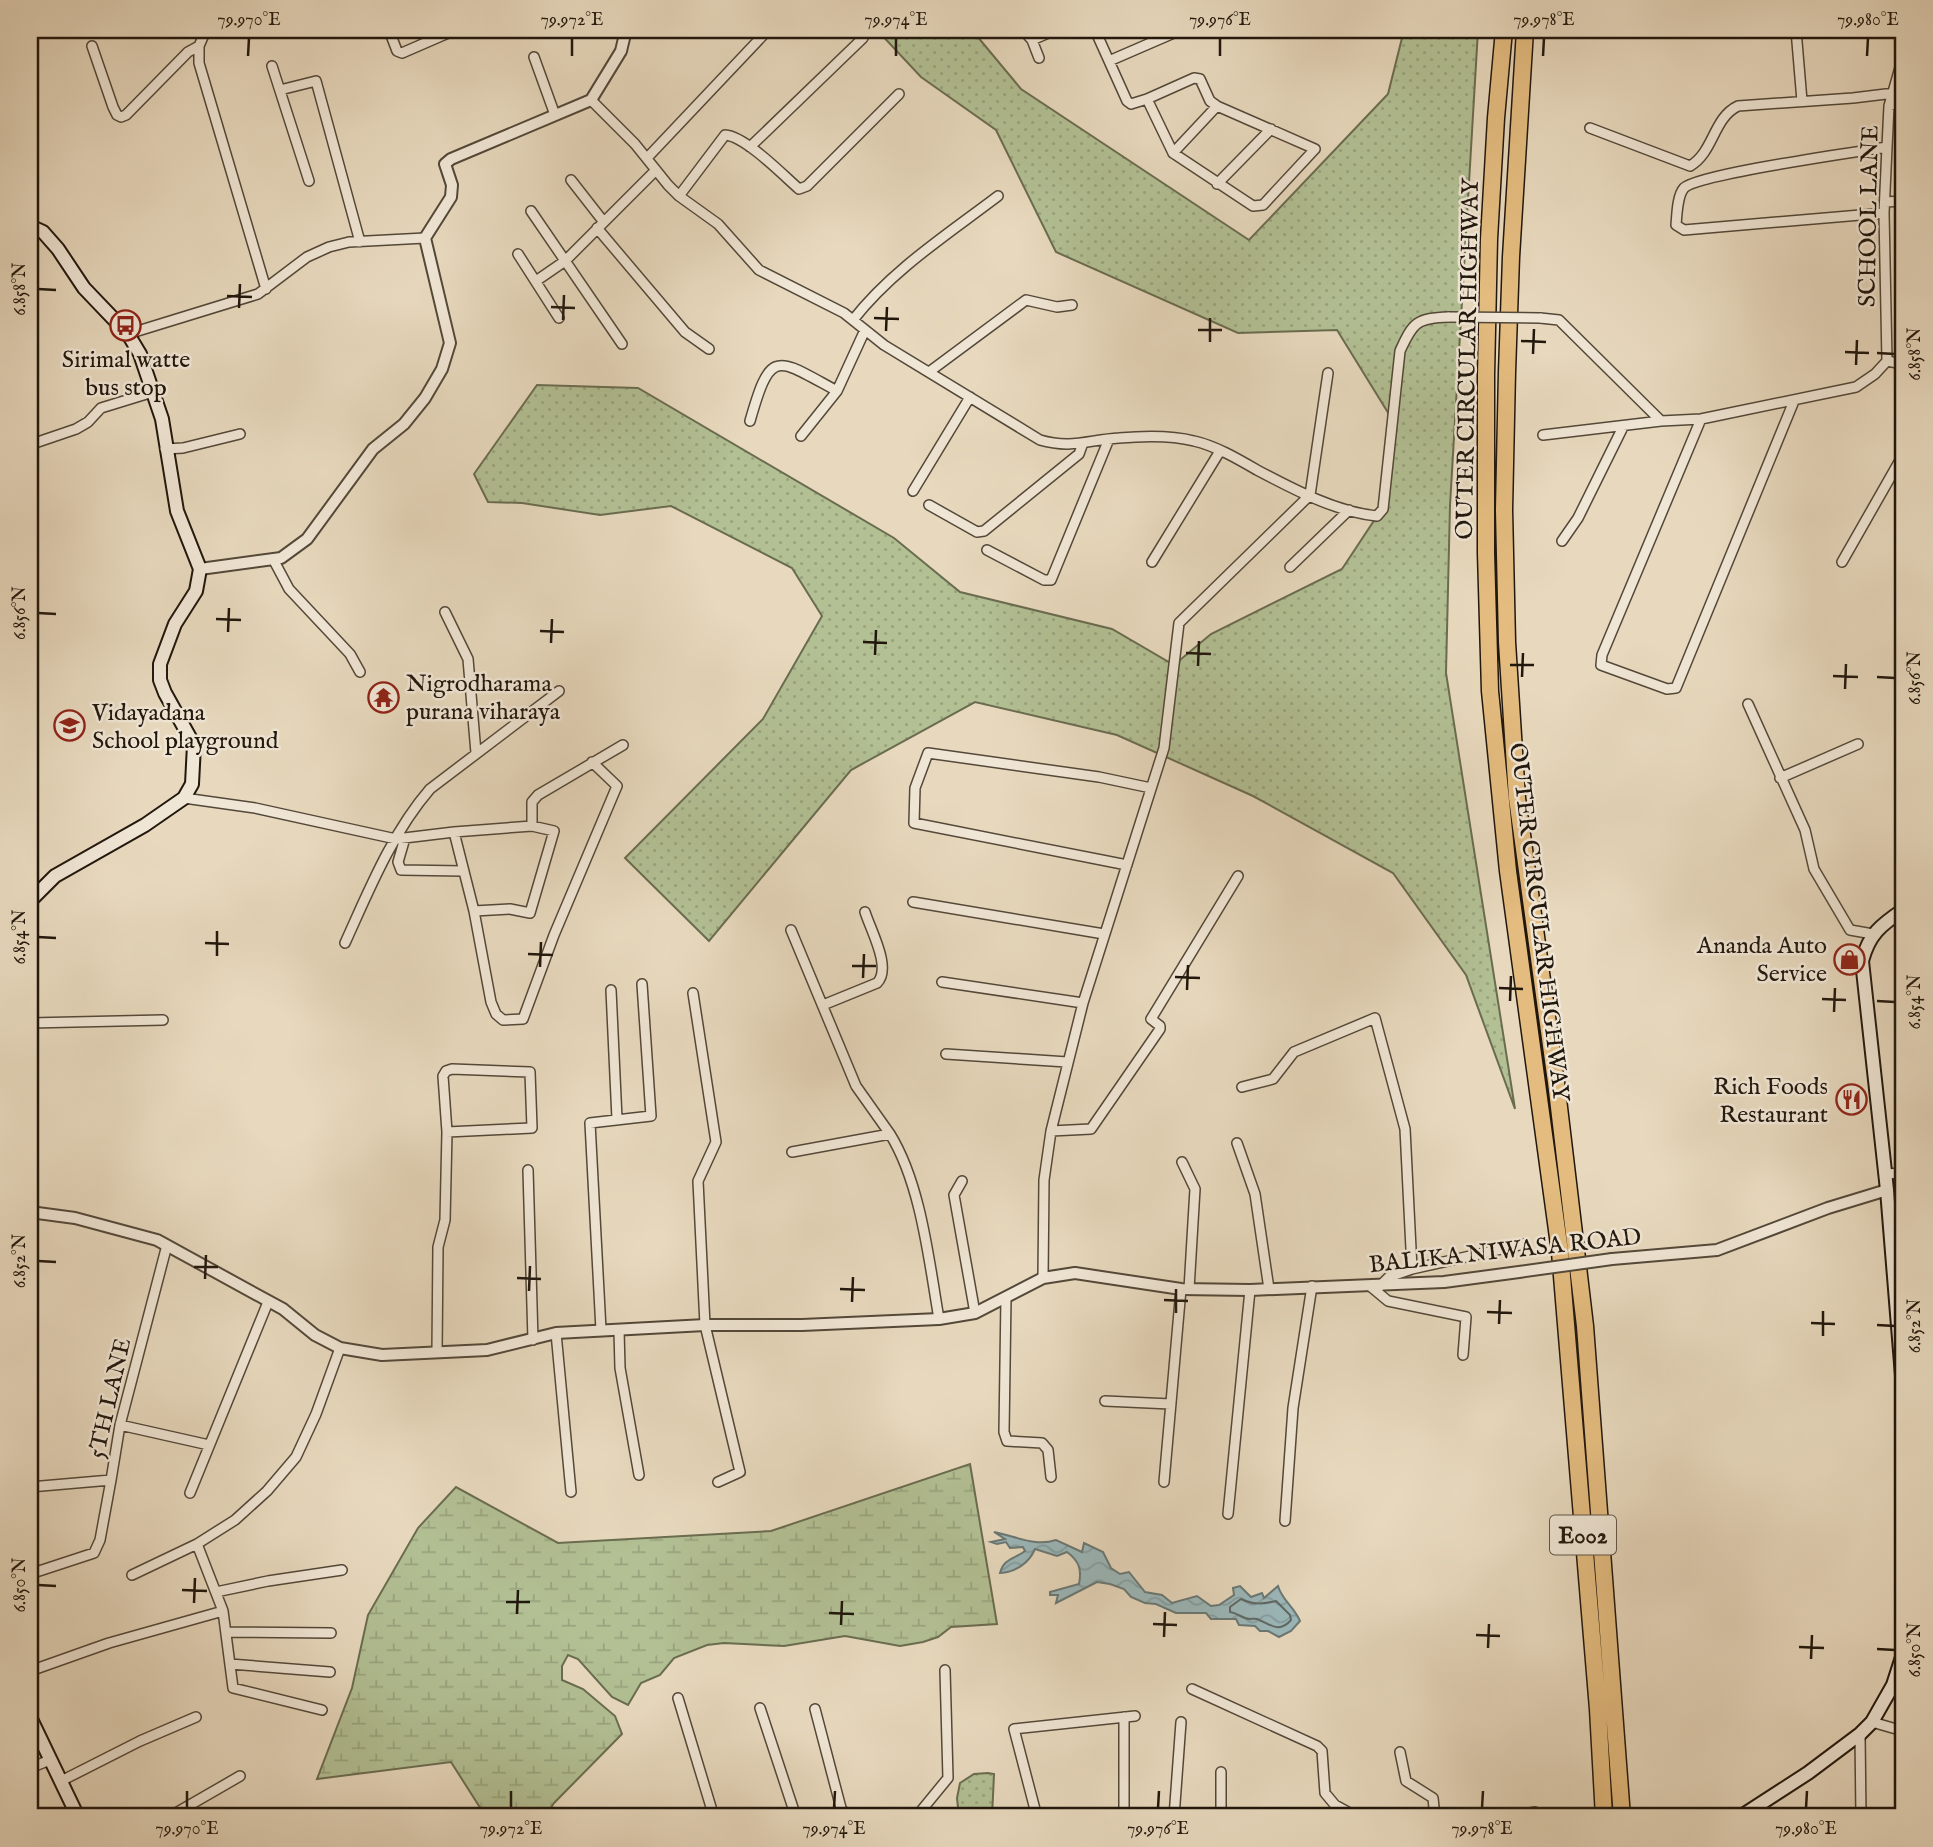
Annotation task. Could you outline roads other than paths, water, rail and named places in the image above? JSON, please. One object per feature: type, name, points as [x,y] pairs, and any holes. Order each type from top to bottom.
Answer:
[{"type":"highway","name":"OUTER CIRCULAR HIGHWAY","points":[[1504,30],[1490,225],[1486,375],[1486,553],[1490,691],[1508,871],[1560,1252],[1598,1709],[1604,1817]]},
{"type":"highway","name":"OUTER CIRCULAR HIGHWAY","points":[[1525,30],[1507,359],[1504,510],[1508,655],[1517,798],[1556,1082],[1585,1326],[1622,1817]]},
{"type":"main road","points":[[30,226],[43,232],[58,249],[85,289],[128,334],[139,354],[162,419],[177,511],[200,569],[195,591],[175,624],[160,664],[160,680],[165,693],[194,746],[192,784],[184,798],[145,825],[55,876],[30,901]]},
{"type":"main road","points":[[1903,910],[1873,934],[1866,945],[1863,961],[1887,1190],[1903,1388]]},
{"type":"main road","points":[[1740,1817],[1808,1773],[1872,1722],[1893,1685],[1903,1654]]},
{"type":"main road","points":[[30,1717],[78,1817]]},
{"type":"street","points":[[206,30],[199,46],[199,63],[204,85],[266,289]]},
{"type":"street","points":[[389,30],[397,51],[402,53],[455,30]]},
{"type":"street","points":[[200,569],[281,558],[307,540],[373,449],[404,424],[425,398],[442,369],[450,343],[425,238],[451,197],[452,184],[445,164],[451,159],[591,100],[621,51],[626,30]]},
{"type":"street","points":[[646,158],[768,30]]},
{"type":"street","points":[[1023,30],[1032,40],[1039,58]]},
{"type":"street","points":[[1032,40],[1055,30]]},
{"type":"street","points":[[1095,30],[1127,101],[1131,104],[1194,78],[1200,79],[1210,101],[1217,106],[1315,149],[1263,205],[1253,205],[1173,153],[1147,99]]},
{"type":"street","points":[[1796,30],[1801,101]]},
{"type":"street","points":[[1109,61],[1177,32]]},
{"type":"street","points":[[750,147],[863,38]]},
{"type":"street","points":[[92,46],[113,107],[121,117],[188,51],[199,46]]},
{"type":"street","points":[[534,57],[555,115]]},
{"type":"street","name":"SCHOOL LANE","points":[[1887,362],[1884,213],[1889,106],[1903,57]]},
{"type":"street","points":[[272,66],[309,181]]},
{"type":"street","points":[[280,90],[316,81],[360,242]]},
{"type":"street","points":[[1590,128],[1690,166],[1700,159],[1725,115],[1738,106],[1894,93]]},
{"type":"street","points":[[678,195],[725,135],[732,135],[750,147],[799,189],[807,186],[899,94]]},
{"type":"street","points":[[591,100],[678,195],[718,224],[760,270],[844,313],[884,345],[1040,440],[1059,446],[1109,439],[1165,437],[1195,441],[1291,488],[1360,514],[1377,516],[1383,509],[1400,351],[1410,329],[1427,318],[1449,317],[1559,320],[1661,421]]},
{"type":"street","points":[[1889,106],[1903,102]]},
{"type":"street","points":[[1173,153],[1217,106]]},
{"type":"street","points":[[1217,184],[1271,129]]},
{"type":"street","points":[[1884,213],[1685,230],[1676,225],[1681,191],[1686,186],[1796,161],[1887,147]]},
{"type":"street","points":[[536,281],[565,261],[656,170]]},
{"type":"street","points":[[571,180],[600,225],[685,332],[709,349]]},
{"type":"street","points":[[853,320],[897,273],[998,196]]},
{"type":"street","points":[[1885,202],[1903,201]]},
{"type":"street","points":[[531,211],[622,344]]},
{"type":"street","points":[[128,334],[258,294],[307,257],[329,247],[425,238]]},
{"type":"street","points":[[519,254],[559,318]]},
{"type":"street","points":[[929,372],[1026,300],[1057,307],[1072,305]]},
{"type":"street","points":[[801,436],[837,391],[865,330]]},
{"type":"street","points":[[1543,435],[1701,419],[1794,401],[1856,387],[1887,362],[1903,364]]},
{"type":"street","points":[[750,421],[761,382],[768,371],[778,365],[788,364],[837,391]]},
{"type":"street","points":[[1043,1278],[1044,1180],[1051,1131],[1083,1003],[1164,748],[1179,623],[1310,495],[1328,373]]},
{"type":"street","points":[[32,444],[76,429],[88,422],[101,408],[153,393]]},
{"type":"street","points":[[913,491],[970,397]]},
{"type":"street","points":[[1701,419],[1602,655],[1601,666],[1667,690],[1676,688],[1794,401]]},
{"type":"street","points":[[1562,541],[1578,518],[1623,427]]},
{"type":"street","points":[[165,449],[183,448],[240,434]]},
{"type":"street","points":[[987,550],[1044,580],[1051,580],[1109,439]]},
{"type":"street","points":[[929,505],[977,532],[984,531],[1079,454],[1083,443]]},
{"type":"street","points":[[1152,562],[1220,451]]},
{"type":"street","points":[[1842,562],[1903,455]]},
{"type":"street","points":[[1290,567],[1349,510]]},
{"type":"street","points":[[273,559],[289,589],[349,654],[360,672]]},
{"type":"street","points":[[445,612],[468,659],[476,753]]},
{"type":"street","points":[[345,943],[376,874],[400,838],[416,805],[430,789],[559,691]]},
{"type":"street","points":[[1748,704],[1805,830],[1814,869],[1850,930],[1873,934]]},
{"type":"street","points":[[1780,778],[1858,744]]},
{"type":"street","points":[[531,826],[532,802],[538,795],[623,745]]},
{"type":"street","points":[[1128,865],[914,823],[915,788],[928,753],[1099,777],[1151,788]]},
{"type":"street","points":[[454,832],[474,911],[491,1002],[496,1014],[503,1020],[523,1019],[554,935],[617,786],[592,762]]},
{"type":"street","points":[[184,798],[255,808],[400,838],[531,826],[554,831],[530,913],[509,909],[474,911]]},
{"type":"street","points":[[400,838],[398,862],[401,870],[463,871]]},
{"type":"street","points":[[1051,1131],[1091,1129],[1160,1029],[1151,1019],[1238,876]]},
{"type":"street","points":[[913,902],[1104,934]]},
{"type":"street","points":[[823,1005],[881,979],[884,972],[882,962],[865,912]]},
{"type":"street","points":[[791,930],[856,1086],[899,1149],[921,1217],[939,1319]]},
{"type":"street","points":[[942,982],[1083,1003]]},
{"type":"street","points":[[601,1330],[590,1123],[651,1115],[642,984]]},
{"type":"street","points":[[611,990],[617,1119]]},
{"type":"street","points":[[693,993],[716,1142],[698,1181],[705,1325],[740,1472],[718,1482]]},
{"type":"street","points":[[1242,1087],[1273,1079],[1294,1052],[1375,1018],[1405,1129],[1412,1269]]},
{"type":"street","points":[[30,1023],[163,1020]]},
{"type":"street","points":[[946,1054],[1067,1062]]},
{"type":"street","points":[[437,1352],[438,1247],[445,1220],[447,1132],[443,1076],[446,1071],[452,1069],[530,1072],[532,1128],[447,1132]]},
{"type":"street","points":[[792,1152],[890,1134]]},
{"type":"street","points":[[1237,1143],[1255,1194],[1269,1289]]},
{"type":"street","points":[[1164,1482],[1195,1189],[1182,1162]]},
{"type":"street","points":[[528,1170],[533,1340]]},
{"type":"street","points":[[1885,1174],[1903,1173]]},
{"type":"street","points":[[962,1181],[954,1195],[975,1313]]},
{"type":"street","name":"BALIKA NIWASA ROAD","points":[[30,1212],[75,1218],[157,1240],[283,1309],[315,1335],[340,1348],[382,1355],[487,1350],[556,1333],[601,1330],[939,1319],[975,1313],[1043,1278],[1075,1273],[1185,1289],[1250,1290],[1444,1282],[1612,1259],[1717,1251],[1828,1208],[1887,1190]]},
{"type":"street","points":[[1463,1356],[1466,1317],[1388,1301],[1374,1286],[1412,1269],[1524,1244]]},
{"type":"street","name":"5TH LANE","points":[[30,1487],[111,1480],[120,1425],[167,1245]]},
{"type":"street","points":[[1285,1521],[1293,1408],[1312,1286]]},
{"type":"street","points":[[1228,1514],[1250,1290]]},
{"type":"street","points":[[1006,1297],[1004,1432],[1007,1440],[1042,1443],[1048,1450],[1051,1477]]},
{"type":"street","points":[[190,1493],[268,1302]]},
{"type":"street","points":[[619,1331],[620,1368],[639,1475]]},
{"type":"street","points":[[556,1333],[571,1492]]},
{"type":"street","points":[[132,1575],[197,1544],[235,1520],[267,1491],[296,1457],[316,1414],[340,1348]]},
{"type":"street","points":[[1105,1401],[1171,1404]]},
{"type":"street","points":[[120,1425],[209,1445]]},
{"type":"street","points":[[30,1574],[94,1553],[100,1540],[111,1480]]},
{"type":"street","points":[[197,1544],[223,1611],[233,1688],[322,1710]]},
{"type":"street","points":[[216,1592],[342,1570]]},
{"type":"street","points":[[30,1671],[109,1643],[223,1611]]},
{"type":"street","points":[[226,1632],[331,1633]]},
{"type":"street","points":[[230,1664],[330,1672]]},
{"type":"street","points":[[916,1817],[948,1778],[945,1671]]},
{"type":"street","points":[[1192,1689],[1317,1746],[1322,1751],[1325,1793],[1328,1799],[1357,1817]]},
{"type":"street","points":[[678,1698],[714,1817]]},
{"type":"street","points":[[760,1708],[796,1817]]},
{"type":"street","points":[[815,1709],[841,1808],[846,1815],[867,1817]]},
{"type":"street","points":[[61,1781],[140,1741],[196,1717]]},
{"type":"street","points":[[1124,1717],[1124,1817]]},
{"type":"street","points":[[1037,1817],[1014,1729],[1135,1717]]},
{"type":"street","points":[[1872,1722],[1903,1731]]},
{"type":"street","points":[[1174,1817],[1181,1723]]},
{"type":"street","points":[[1860,1734],[1861,1817]]},
{"type":"street","points":[[1400,1752],[1406,1781],[1433,1798],[1435,1817]]},
{"type":"street","points":[[30,1768],[50,1760]]},
{"type":"street","points":[[1220,1772],[1221,1817]]},
{"type":"street","points":[[169,1817],[240,1776]]},
{"type":"street","points":[[1510,1817],[1535,1812]]},
{"type":"water","points":[[994,1532],[1033,1542],[1056,1540],[1082,1552],[1084,1543],[1103,1552],[1111,1568],[1120,1574],[1129,1572],[1145,1592],[1162,1595],[1172,1603],[1197,1596],[1211,1606],[1219,1605],[1234,1595],[1233,1588],[1240,1586],[1251,1597],[1262,1593],[1264,1598],[1278,1586],[1300,1621],[1291,1631],[1279,1637],[1268,1631],[1260,1631],[1255,1626],[1239,1625],[1236,1619],[1211,1619],[1206,1613],[1176,1613],[1131,1597],[1124,1589],[1097,1582],[1056,1603],[1058,1595],[1050,1595],[1050,1592],[1079,1584],[1080,1570],[1074,1559],[1067,1552],[1057,1556],[1035,1549],[1021,1566],[1000,1573],[1007,1562],[1025,1551],[1023,1547],[1010,1548],[1006,1542],[991,1542],[1005,1539]]},
{"type":"place","name":"Sirimal watte bus stop","points":[[126,325]]},
{"type":"place","name":"Nigrodharama purana viharaya","points":[[383,697]]},
{"type":"place","name":"Vidayadana School playground","points":[[69,726]]},
{"type":"place","name":"Ananda Auto Service","points":[[1850,959]]},
{"type":"place","name":"Rich Foods Restaurant","points":[[1851,1100]]}]
